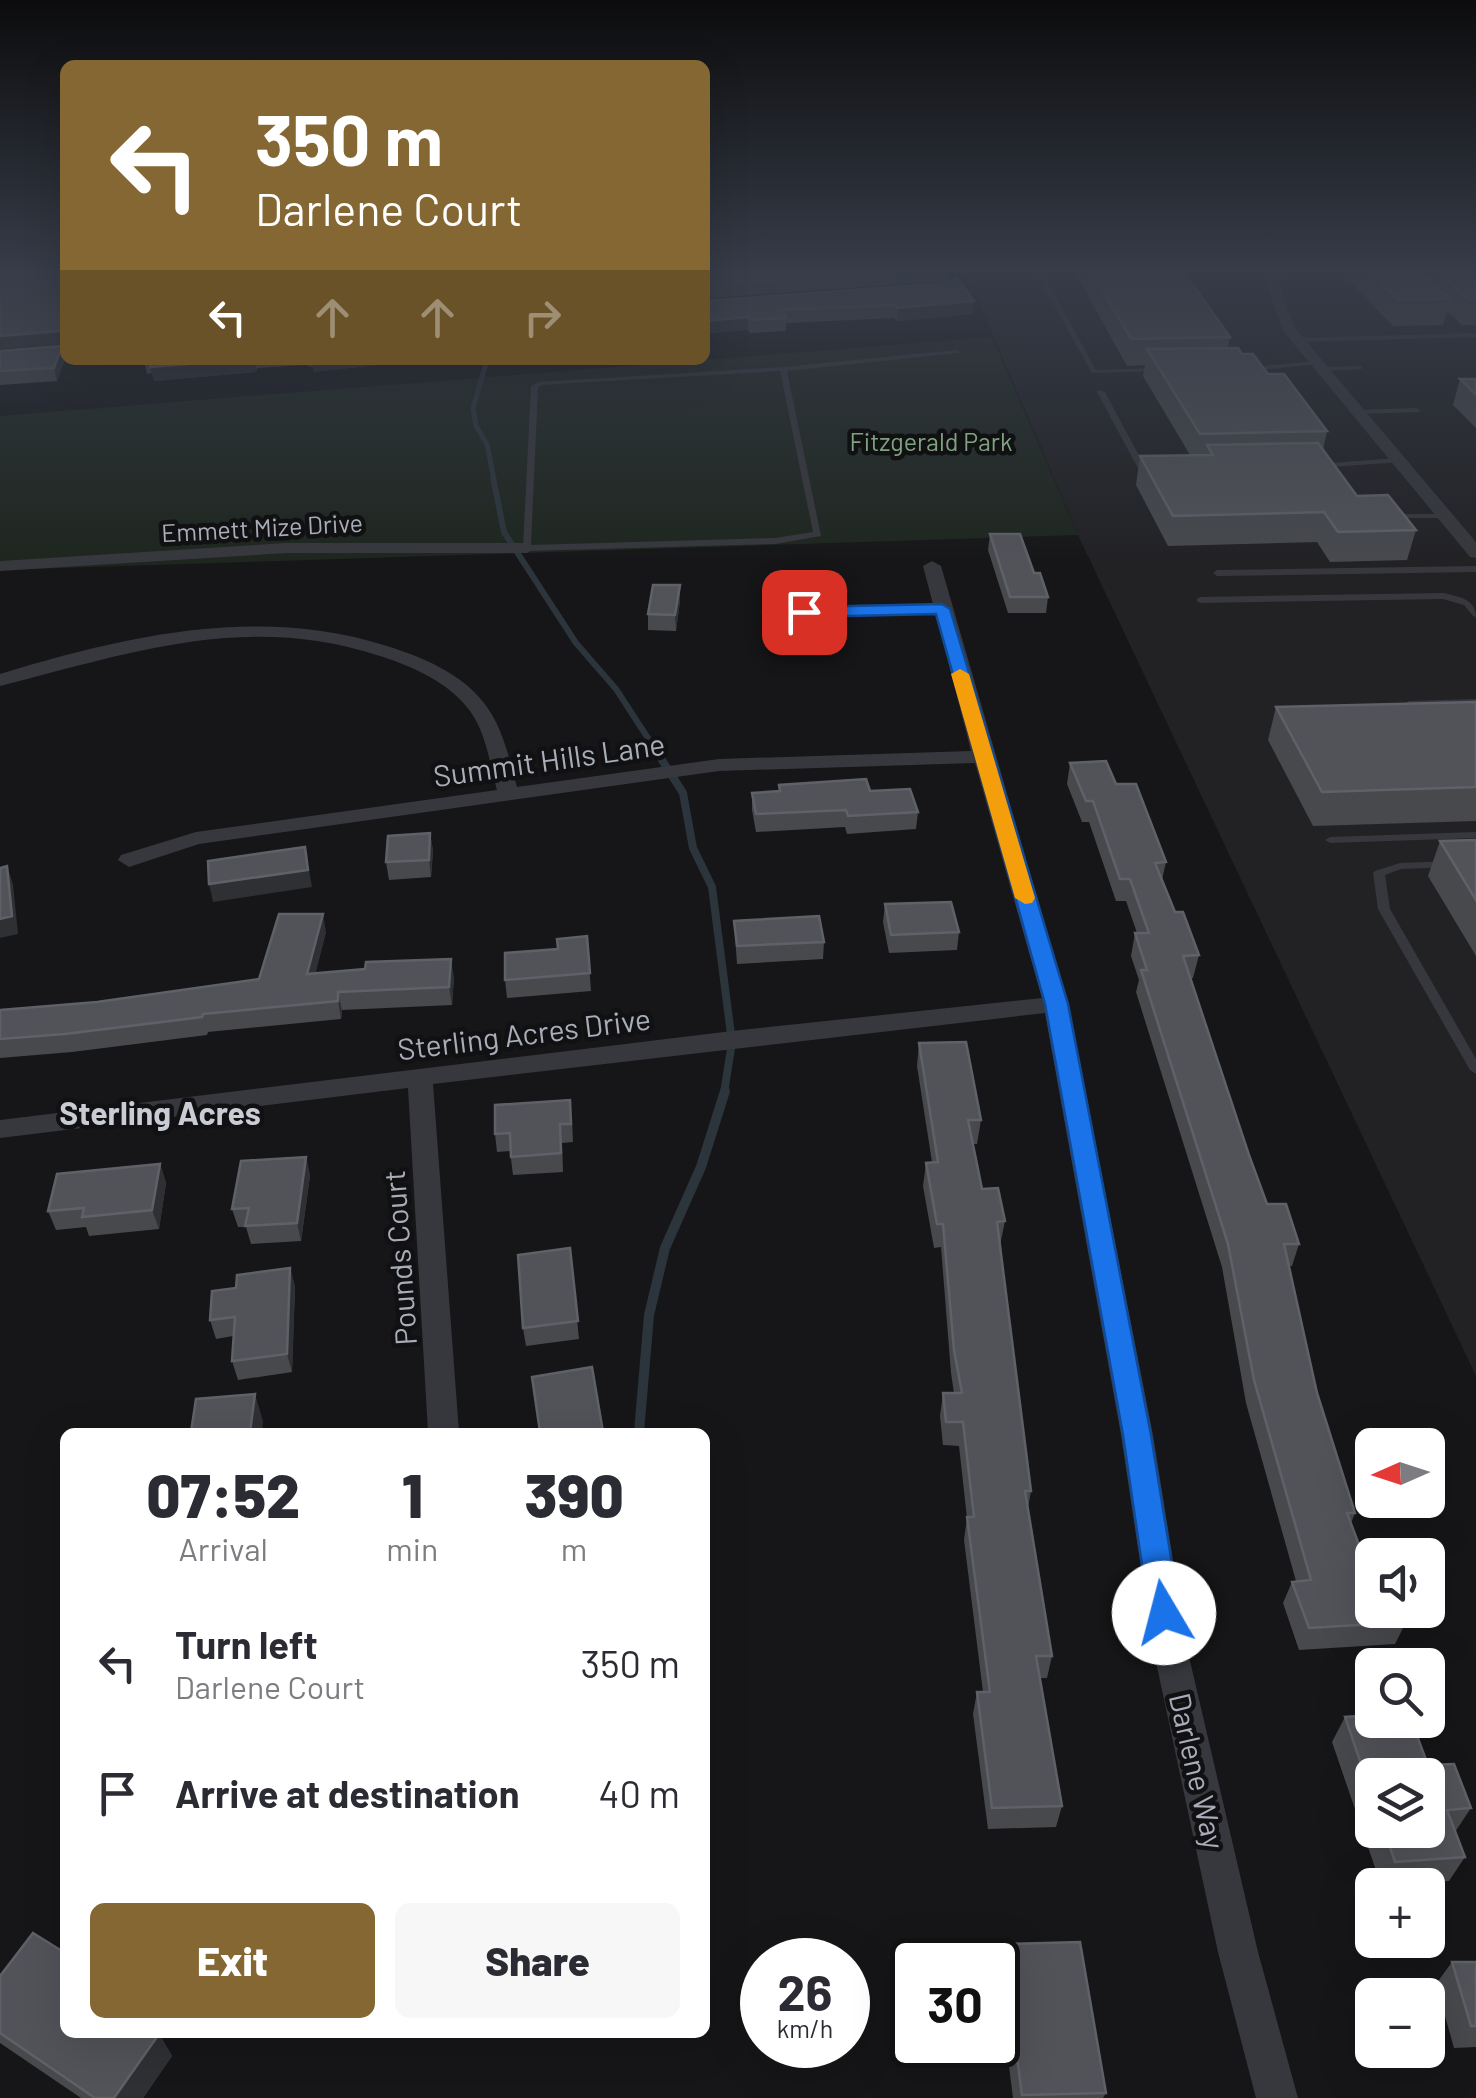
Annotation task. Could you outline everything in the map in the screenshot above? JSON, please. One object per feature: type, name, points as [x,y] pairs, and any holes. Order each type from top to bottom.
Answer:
[{"type":"street","points":[[1321,367],[1476,554]]},
{"type":"street","name":"Emmett Mize Drive","points":[[0,566],[286,548],[527,548]]},
{"type":"street","name":"Darlene Way","points":[[932,566],[1056,1004],[1137,1435],[1170,1648],[1238,1952],[1277,2098]]},
{"type":"street","points":[[770,612],[942,609]]},
{"type":"street","points":[[0,680],[77,655],[180,635],[269,630],[357,642],[425,666],[478,708],[508,794]]},
{"type":"street","name":"Summit Hills Lane","points":[[129,860],[196,838],[737,764],[983,756]]},
{"type":"street","name":"Sterling Acres Drive","points":[[0,1129],[732,1039],[1056,1004]]},
{"type":"street","name":"Pounds Court","points":[[420,1080],[444,1428]]},
{"type":"lane","points":[[783,370],[818,534],[774,541],[527,548],[535,386],[813,367]]},
{"type":"lane","points":[[1091,367],[1094,372],[1169,370]]},
{"type":"lane","points":[[1244,369],[1294,367]]},
{"type":"lane","points":[[1338,367],[1360,368],[1369,377]]},
{"type":"lane","points":[[1101,392],[1143,470],[1163,469]]},
{"type":"lane","points":[[1358,412],[1414,407],[1424,420]]},
{"type":"lane","points":[[1330,456],[1340,466]]},
{"type":"lane","points":[[1301,466],[1398,460]]},
{"type":"lane","points":[[1378,516],[1445,516]]},
{"type":"lane","points":[[1218,574],[1476,569]]},
{"type":"lane","points":[[1200,600],[1444,596],[1467,603],[1476,614]]},
{"type":"lane","points":[[1401,704],[1476,702]]},
{"type":"lane","points":[[1330,840],[1476,835]]},
{"type":"lane","points":[[1476,863],[1400,866],[1379,873],[1384,909],[1476,1070]]},
{"type":"shaded area","points":[[1007,367],[1476,367],[1476,1376],[1078,535]]},
{"type":"green space","name":"Fitzgerald Park","points":[[616,367],[1005,367],[1078,535],[0,570],[0,416]]},
{"type":"building","points":[[0,367],[54,367],[54,368],[0,371]]},
{"type":"building","points":[[1158,367],[1263,367],[1268,374],[1284,374],[1327,431],[1200,434]]},
{"type":"building","points":[[1460,379],[1476,379],[1476,395]]},
{"type":"building","points":[[1318,443],[1357,496],[1388,495],[1416,530],[1338,532],[1324,512],[1173,516],[1140,456],[1213,455],[1207,445]]},
{"type":"building","points":[[990,534],[1020,534],[1034,573],[1040,573],[1048,597],[1010,597]]},
{"type":"building","points":[[653,585],[680,585],[675,615],[648,614]]},
{"type":"building","points":[[1476,702],[1476,787],[1322,792],[1276,707]]},
{"type":"building","points":[[1106,761],[1116,784],[1136,784],[1166,862],[1155,863],[1175,912],[1183,912],[1199,955],[1183,956],[1249,1155],[1267,1204],[1286,1204],[1299,1244],[1284,1244],[1317,1393],[1355,1513],[1347,1513],[1356,1538],[1355,1625],[1309,1628],[1292,1582],[1311,1580],[1254,1380],[1228,1244],[1141,970],[1147,970],[1135,933],[1149,933],[1130,879],[1120,879],[1093,801],[1086,801],[1070,763]]},
{"type":"building","points":[[866,779],[870,791],[910,789],[918,812],[848,816],[846,810],[756,814],[752,793],[780,791],[779,785]]},
{"type":"building","points":[[430,833],[429,860],[386,862],[388,836]]},
{"type":"building","points":[[1476,840],[1476,900],[1440,841]]},
{"type":"building","points":[[305,847],[308,870],[209,884],[208,861]]},
{"type":"building","points":[[7,866],[12,916],[0,919],[0,868]]},
{"type":"building","points":[[951,902],[959,932],[891,935],[885,904]]},
{"type":"building","points":[[279,914],[323,914],[307,974],[365,969],[366,962],[451,959],[449,987],[338,992],[338,1001],[0,1039],[0,1010],[97,1002],[259,979]]},
{"type":"building","points":[[819,916],[824,942],[737,946],[734,921]]},
{"type":"building","points":[[587,936],[590,973],[505,980],[505,953],[558,949],[557,939]]},
{"type":"building","points":[[966,1042],[981,1120],[968,1120],[982,1189],[998,1188],[1005,1221],[997,1222],[1031,1491],[1025,1491],[1052,1656],[1036,1656],[1062,1806],[992,1808],[977,1692],[990,1692],[967,1517],[974,1517],[963,1422],[946,1422],[943,1393],[962,1393],[954,1350],[943,1224],[937,1224],[926,1163],[938,1162],[919,1043]]},
{"type":"building","points":[[570,1100],[571,1124],[560,1124],[561,1153],[511,1157],[510,1133],[495,1134],[495,1105]]},
{"type":"building","points":[[306,1157],[297,1223],[245,1226],[249,1208],[232,1209],[241,1161]]},
{"type":"building","points":[[160,1164],[152,1210],[82,1217],[84,1208],[48,1211],[57,1174]]},
{"type":"building","points":[[570,1248],[578,1321],[523,1328],[518,1255]]},
{"type":"building","points":[[290,1268],[287,1354],[232,1361],[235,1317],[210,1320],[212,1291],[236,1288],[237,1275]]},
{"type":"building","points":[[592,1367],[602,1428],[539,1428],[532,1377]]},
{"type":"building","points":[[255,1394],[251,1428],[192,1428],[196,1399]]},
{"type":"building","points":[[1355,1716],[1355,1738],[1418,1738],[1425,1758],[1359,1758],[1345,1717]]},
{"type":"building","points":[[1445,1764],[1454,1764],[1471,1808],[1447,1810],[1465,1857],[1395,1862],[1390,1848],[1445,1848]]},
{"type":"building","points":[[33,1933],[60,1950],[60,2038],[156,2038],[114,2098],[95,2098],[0,2033],[0,1976]]},
{"type":"building","points":[[1080,1942],[1106,2093],[1022,2095],[1018,2068],[1020,1944]]},
{"type":"building","points":[[1452,1962],[1476,1962],[1476,2026],[1471,2026]]},
{"type":"waterway","points":[[485,367],[473,408],[476,426],[487,444],[494,480]]},
{"type":"waterway","points":[[493,477],[504,532],[576,643],[616,689],[655,749]]},
{"type":"waterway","points":[[653,746],[683,793],[693,848],[712,887],[732,1042],[724,1093]]},
{"type":"waterway","points":[[639,1428],[649,1315],[665,1248],[701,1167],[725,1091]]},
{"type":"slow traffic","points":[[960,674],[1025,898]]},
{"type":"district","name":"Sterling Acres","points":[[160,1112]]},
{"type":"route","points":[[804,612],[942,609],[1056,1004],[1137,1435],[1164,1613]]}]
